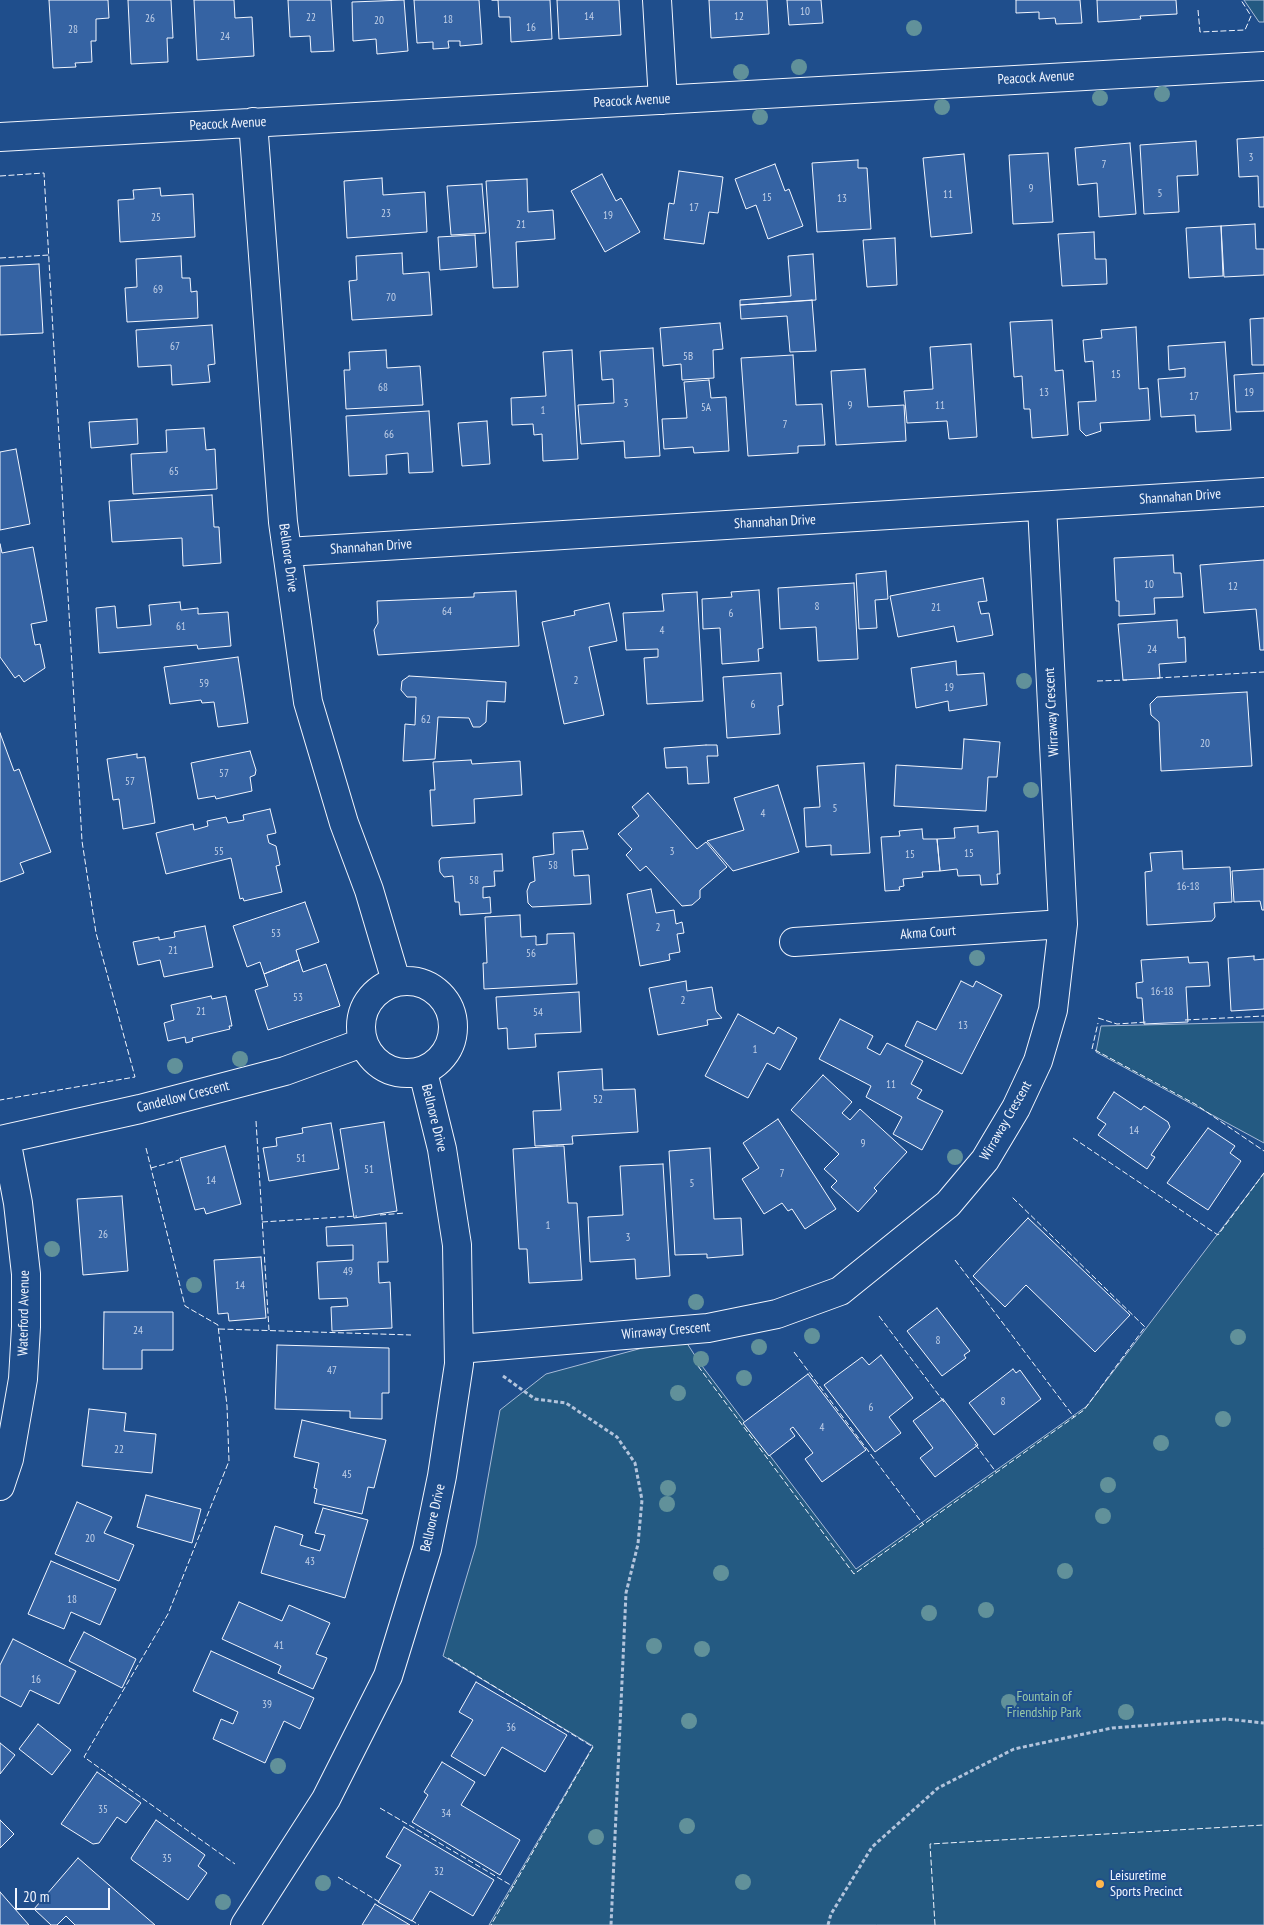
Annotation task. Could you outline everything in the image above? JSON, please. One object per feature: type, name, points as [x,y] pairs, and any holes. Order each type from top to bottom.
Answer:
[{"type":"street","points":[[657,0],[663,100]]},
{"type":"street","name":"Peacock Avenue","points":[[0,138],[253,122],[1264,66]]},
{"type":"street","name":"Bellnore Drive","points":[[253,122],[287,552],[308,702],[344,823],[369,890],[396,981]]},
{"type":"street","name":"Shannahan Drive","points":[[287,552],[1264,492]]},
{"type":"street","name":"Wirraway Crescent","points":[[459,1356],[708,1328],[777,1314],[840,1291],[948,1204],[985,1160],[1016,1108],[1038,1061],[1053,1010],[1063,924],[1042,506]]},
{"type":"street","name":"Akma Court","points":[[794,942],[1063,924]]},
{"type":"street","points":[[415,980],[441,994],[452,1012],[454,1037],[440,1062],[423,1072],[397,1074],[373,1060],[362,1043],[362,1012],[380,989],[396,981],[415,980]]},
{"type":"street","name":"Candellow Crescent","points":[[3,1140],[276,1074],[362,1043]]},
{"type":"street","name":"Bellnore Drive","points":[[245,1925],[326,1799],[388,1676],[427,1549],[444,1466],[459,1356],[457,1245],[442,1149],[423,1072]]},
{"type":"street","name":"Waterford Avenue","points":[[0,1486],[9,1459],[22,1379],[26,1327],[26,1274],[20,1212],[3,1140]]},
{"type":"path","points":[[459,1356],[500,1374],[535,1398],[566,1403],[617,1437],[635,1463],[642,1500],[638,1544],[626,1593],[611,1925]]},
{"type":"path","points":[[828,1925],[831,1914],[872,1847],[938,1788],[1014,1749],[1112,1728],[1226,1719],[1264,1723]]},
{"type":"green space","points":[[1244,0],[1264,0],[1264,22],[1259,22]]},
{"type":"green space","points":[[1264,1022],[1264,1143],[1096,1052],[1101,1026]]},
{"type":"green space","name":"Fountain of Friendship Park","points":[[1264,1173],[1264,1925],[489,1925],[593,1746],[443,1656],[476,1545],[500,1410],[546,1374],[683,1337],[699,1362],[856,1569],[1087,1406]]},
{"type":"building","points":[[49,0],[108,0],[109,18],[96,19],[96,41],[91,41],[92,62],[75,63],[76,67],[53,68]]},
{"type":"building","points":[[128,0],[171,0],[173,38],[167,38],[168,62],[131,64]]},
{"type":"building","points":[[194,0],[234,0],[235,18],[252,17],[254,56],[197,60]]},
{"type":"building","points":[[288,0],[331,0],[334,51],[311,52],[310,36],[290,37]]},
{"type":"building","points":[[404,0],[408,51],[377,54],[376,39],[353,41],[352,2]]},
{"type":"building","points":[[414,0],[479,0],[482,44],[460,46],[460,41],[448,41],[449,48],[433,49],[433,42],[417,43]]},
{"type":"building","points":[[498,0],[550,0],[552,39],[511,42],[510,17],[499,17]]},
{"type":"building","points":[[557,0],[619,0],[621,35],[559,39]]},
{"type":"building","points":[[709,0],[767,0],[769,34],[711,38]]},
{"type":"building","points":[[787,0],[821,0],[823,23],[789,25]]},
{"type":"building","points":[[1016,0],[1080,0],[1082,23],[1056,24],[1055,18],[1039,19],[1039,12],[1016,13]]},
{"type":"building","points":[[1097,0],[1176,0],[1177,14],[1140,16],[1141,19],[1098,22]]},
{"type":"building","points":[[1264,137],[1264,207],[1259,207],[1258,176],[1239,177],[1237,139]]},
{"type":"building","points":[[1196,141],[1198,175],[1177,176],[1179,212],[1144,214],[1140,145]]},
{"type":"building","points":[[1130,143],[1136,214],[1099,217],[1097,183],[1078,185],[1075,148]]},
{"type":"building","points":[[1048,153],[1053,222],[1013,224],[1009,155]]},
{"type":"building","points":[[964,154],[972,233],[931,237],[923,158]]},
{"type":"building","points":[[858,160],[858,168],[867,168],[871,229],[817,232],[812,163]]},
{"type":"building","points":[[775,164],[785,191],[789,189],[803,226],[768,239],[756,205],[746,209],[735,179]]},
{"type":"building","points":[[679,171],[723,177],[718,213],[709,212],[704,244],[664,239],[669,203],[674,204]]},
{"type":"building","points":[[602,174],[616,201],[621,198],[640,232],[605,252],[571,191]]},
{"type":"building","points":[[382,178],[383,195],[425,192],[427,232],[347,238],[344,181]]},
{"type":"building","points":[[527,179],[528,212],[553,210],[555,239],[516,242],[518,287],[493,288],[486,181]]},
{"type":"building","points":[[482,184],[486,233],[451,235],[447,186]]},
{"type":"building","points":[[160,188],[161,196],[193,194],[195,237],[120,242],[118,200],[134,199],[133,190]]},
{"type":"building","points":[[1255,224],[1256,249],[1264,249],[1264,275],[1224,277],[1221,226]]},
{"type":"building","points":[[1221,226],[1223,276],[1189,278],[1186,228]]},
{"type":"building","points":[[1094,232],[1095,259],[1106,259],[1107,284],[1062,286],[1058,234]]},
{"type":"building","points":[[475,235],[477,267],[440,270],[438,237]]},
{"type":"building","points":[[895,238],[897,285],[867,287],[863,240]]},
{"type":"building","points":[[402,253],[403,274],[429,272],[432,315],[352,320],[349,281],[357,280],[356,256]]},
{"type":"building","points":[[813,254],[816,300],[740,305],[740,300],[791,296],[788,256]]},
{"type":"building","points":[[181,256],[182,278],[190,278],[191,292],[197,291],[198,318],[127,322],[125,288],[137,287],[136,259]]},
{"type":"building","points":[[39,264],[43,333],[0,335],[0,266]]},
{"type":"building","points":[[812,300],[816,351],[790,352],[787,316],[741,319],[740,305]]},
{"type":"building","points":[[1264,318],[1264,365],[1252,365],[1250,319]]},
{"type":"building","points":[[1052,320],[1055,371],[1063,370],[1068,435],[1032,438],[1030,409],[1024,409],[1022,376],[1014,377],[1010,322]]},
{"type":"building","points":[[720,323],[723,349],[713,350],[714,378],[682,380],[681,364],[663,366],[660,328]]},
{"type":"building","points":[[212,325],[215,364],[208,365],[210,382],[172,385],[171,365],[138,367],[136,330]]},
{"type":"building","points":[[1136,327],[1139,389],[1148,388],[1150,420],[1100,423],[1101,431],[1086,436],[1080,430],[1078,402],[1096,401],[1093,361],[1085,362],[1083,340],[1102,338],[1101,330]]},
{"type":"building","points":[[1225,342],[1231,430],[1196,432],[1195,415],[1161,417],[1158,379],[1185,377],[1185,368],[1169,370],[1168,346]]},
{"type":"building","points":[[971,344],[977,437],[949,439],[947,421],[907,423],[904,391],[933,389],[930,347]]},
{"type":"building","points":[[653,348],[660,456],[625,458],[624,441],[581,444],[578,405],[614,403],[613,379],[602,380],[600,351]]},
{"type":"building","points":[[386,350],[387,368],[420,366],[423,405],[346,409],[344,370],[350,370],[349,352]]},
{"type":"building","points":[[572,350],[578,459],[543,461],[542,434],[534,435],[533,424],[512,425],[511,398],[546,396],[543,352]]},
{"type":"building","points":[[793,355],[796,405],[822,404],[825,445],[798,446],[798,453],[748,456],[741,358]]},
{"type":"building","points":[[865,369],[868,407],[904,405],[906,441],[836,445],[831,371]]},
{"type":"building","points":[[1264,373],[1264,411],[1236,412],[1234,375]]},
{"type":"building","points":[[709,380],[711,398],[726,397],[729,451],[694,453],[693,447],[664,449],[662,419],[687,418],[684,382]]},
{"type":"building","points":[[429,411],[433,472],[409,473],[408,453],[386,455],[387,474],[349,476],[346,416]]},
{"type":"building","points":[[137,419],[138,444],[91,448],[89,422]]},
{"type":"building","points":[[487,421],[490,464],[462,466],[458,423]]},
{"type":"building","points":[[204,428],[206,450],[215,449],[217,489],[133,494],[131,454],[167,452],[166,430]]},
{"type":"building","points":[[16,449],[30,524],[0,530],[0,452]]},
{"type":"building","points":[[212,495],[214,527],[219,527],[221,563],[183,566],[182,538],[112,542],[109,501]]},
{"type":"building","points":[[0,544],[2,553],[33,547],[47,621],[31,624],[35,645],[40,644],[45,668],[24,682],[19,675],[15,678],[0,657]]},
{"type":"building","points":[[1173,555],[1174,573],[1181,573],[1183,597],[1154,598],[1155,614],[1119,616],[1119,601],[1116,601],[1114,558]]},
{"type":"building","points":[[1264,560],[1264,650],[1260,650],[1256,609],[1204,613],[1200,565]]},
{"type":"building","points":[[886,571],[888,599],[875,600],[877,628],[859,629],[856,574]]},
{"type":"building","points":[[983,578],[987,601],[978,602],[981,614],[989,613],[993,635],[957,642],[954,626],[898,637],[890,596]]},
{"type":"building","points":[[854,583],[858,659],[818,661],[816,627],[780,629],[778,588]]},
{"type":"building","points":[[759,590],[763,648],[758,649],[759,661],[722,664],[720,628],[703,629],[702,599],[732,597],[731,592]]},
{"type":"building","points":[[516,591],[519,646],[378,655],[374,630],[378,623],[377,601],[474,597],[474,593]]},
{"type":"building","points":[[697,592],[703,701],[647,704],[644,658],[658,657],[658,649],[626,650],[623,613],[664,611],[662,594]]},
{"type":"building","points":[[180,602],[181,610],[198,608],[198,614],[228,612],[231,646],[198,649],[197,645],[99,653],[96,608],[115,606],[117,628],[151,625],[149,605]]},
{"type":"building","points":[[609,603],[617,641],[589,647],[604,715],[564,724],[542,622],[575,615],[574,611]]},
{"type":"building","points":[[1177,620],[1178,638],[1185,637],[1186,662],[1159,664],[1160,678],[1123,680],[1118,624]]},
{"type":"building","points":[[238,657],[248,723],[218,727],[214,702],[202,703],[201,700],[170,704],[164,667]]},
{"type":"building","points":[[956,661],[957,675],[984,673],[987,705],[949,711],[948,701],[916,708],[911,668]]},
{"type":"building","points":[[781,673],[783,705],[778,706],[780,734],[727,738],[723,677]]},
{"type":"building","points":[[409,676],[506,682],[505,702],[487,701],[486,722],[480,727],[473,727],[469,718],[438,717],[435,759],[403,761],[405,724],[415,725],[416,697],[407,697],[401,690],[402,681]]},
{"type":"building","points":[[1247,692],[1252,766],[1161,771],[1159,722],[1151,715],[1150,704],[1157,697]]},
{"type":"building","points":[[0,733],[14,771],[19,769],[51,852],[20,863],[24,873],[0,882]]},
{"type":"building","points":[[964,739],[1000,742],[997,777],[988,777],[986,811],[894,806],[896,765],[962,769]]},
{"type":"building","points":[[717,745],[718,756],[707,756],[709,783],[688,784],[687,767],[666,768],[664,748]]},
{"type":"building","points":[[250,751],[256,770],[255,775],[250,777],[252,791],[216,799],[215,796],[198,799],[191,763]]},
{"type":"building","points":[[137,754],[137,758],[145,757],[155,823],[123,829],[119,799],[113,800],[107,759]]},
{"type":"building","points":[[471,760],[472,764],[520,761],[522,795],[474,799],[475,823],[432,826],[430,790],[435,790],[433,762]]},
{"type":"building","points":[[864,763],[870,853],[831,855],[831,845],[806,847],[804,808],[820,807],[817,766]]},
{"type":"building","points":[[778,785],[799,852],[733,871],[707,841],[744,830],[734,798]]},
{"type":"building","points":[[648,793],[697,849],[706,842],[727,867],[700,890],[700,898],[692,905],[682,906],[646,866],[640,871],[626,855],[632,849],[618,834],[639,816],[632,807]]},
{"type":"building","points":[[270,809],[276,833],[267,835],[269,843],[276,846],[280,865],[276,866],[282,892],[244,901],[243,898],[240,899],[231,858],[166,874],[156,833],[193,824],[194,830],[208,826],[207,821],[226,817],[228,823],[244,820],[243,815]]},
{"type":"building","points":[[978,826],[978,833],[998,831],[1000,874],[997,874],[998,884],[981,885],[980,875],[958,876],[957,869],[940,871],[937,839],[955,838],[954,828]]},
{"type":"building","points":[[922,829],[923,839],[937,839],[940,871],[922,872],[923,877],[903,879],[904,886],[899,887],[900,890],[885,891],[881,837],[900,836],[899,831]]},
{"type":"building","points":[[583,831],[588,849],[572,850],[574,876],[589,875],[591,904],[532,907],[528,903],[527,891],[530,883],[535,881],[533,857],[554,854],[553,833]]},
{"type":"building","points":[[1182,851],[1183,869],[1230,867],[1232,902],[1214,903],[1215,917],[1212,921],[1147,925],[1145,872],[1152,871],[1150,853]]},
{"type":"building","points":[[502,854],[503,871],[494,871],[495,886],[483,887],[483,898],[490,897],[491,913],[460,915],[459,902],[455,902],[453,876],[444,877],[440,872],[439,861],[441,858]]},
{"type":"building","points":[[1264,869],[1264,910],[1262,910],[1260,901],[1234,902],[1232,871]]},
{"type":"building","points":[[651,889],[656,913],[674,910],[676,924],[682,922],[684,933],[677,934],[680,952],[669,954],[670,960],[640,966],[627,894]]},
{"type":"building","points":[[305,902],[319,942],[296,950],[299,960],[264,974],[260,962],[247,967],[233,926]]},
{"type":"building","points":[[520,915],[521,937],[536,936],[536,945],[547,944],[547,934],[574,933],[577,984],[484,989],[483,963],[487,963],[485,917]]},
{"type":"building","points":[[205,926],[213,967],[164,977],[160,960],[138,965],[133,942],[159,937],[159,940],[175,937],[174,932]]},
{"type":"building","points":[[1254,956],[1254,960],[1264,959],[1264,1009],[1231,1011],[1228,958]]},
{"type":"building","points":[[1188,957],[1189,963],[1208,962],[1210,986],[1186,987],[1188,1022],[1144,1024],[1142,998],[1137,998],[1136,983],[1143,982],[1141,960]]},
{"type":"building","points":[[299,960],[303,972],[326,964],[340,1006],[268,1030],[255,990],[268,986],[264,974]]},
{"type":"building","points":[[686,981],[687,991],[712,987],[716,1011],[722,1018],[707,1020],[708,1025],[658,1035],[649,988]]},
{"type":"building","points":[[961,981],[973,987],[976,981],[1002,995],[962,1074],[905,1046],[917,1021],[936,1030]]},
{"type":"building","points":[[579,992],[581,1032],[535,1034],[536,1047],[508,1049],[507,1028],[498,1029],[496,997]]},
{"type":"building","points":[[211,996],[212,999],[226,996],[232,1026],[229,1026],[230,1029],[192,1038],[193,1041],[186,1043],[185,1037],[168,1041],[164,1023],[174,1020],[171,1005]]},
{"type":"building","points":[[738,1014],[774,1034],[778,1027],[797,1038],[780,1070],[767,1063],[748,1098],[705,1076]]},
{"type":"building","points":[[840,1019],[873,1036],[867,1048],[880,1055],[887,1043],[923,1061],[911,1084],[922,1090],[917,1098],[943,1111],[922,1150],[893,1134],[902,1117],[866,1097],[871,1086],[819,1059]]},
{"type":"building","points":[[602,1069],[603,1090],[635,1089],[638,1132],[572,1136],[573,1144],[535,1146],[533,1111],[561,1110],[558,1072]]},
{"type":"building","points":[[823,1075],[852,1102],[842,1113],[850,1120],[860,1109],[907,1152],[874,1188],[877,1191],[858,1212],[831,1187],[837,1181],[824,1169],[839,1154],[791,1110]]},
{"type":"building","points":[[1114,1092],[1141,1110],[1144,1106],[1168,1122],[1170,1127],[1151,1155],[1155,1157],[1147,1169],[1098,1135],[1106,1124],[1097,1118]]},
{"type":"building","points":[[778,1119],[836,1209],[805,1229],[792,1209],[788,1211],[782,1203],[764,1214],[742,1179],[759,1168],[743,1143]]},
{"type":"building","points":[[384,1122],[397,1211],[354,1218],[340,1129]]},
{"type":"building","points":[[331,1123],[339,1169],[269,1181],[263,1148],[277,1146],[276,1138],[303,1133],[302,1128]]},
{"type":"building","points":[[1208,1128],[1235,1146],[1230,1153],[1241,1161],[1208,1210],[1167,1183]]},
{"type":"building","points":[[225,1146],[241,1204],[206,1214],[204,1208],[195,1210],[180,1158]]},
{"type":"building","points":[[564,1146],[568,1203],[577,1203],[582,1280],[529,1283],[527,1249],[519,1249],[513,1149]]},
{"type":"building","points":[[710,1148],[714,1219],[741,1218],[743,1255],[707,1258],[707,1254],[675,1255],[669,1151]]},
{"type":"building","points":[[663,1164],[670,1276],[636,1279],[635,1259],[590,1262],[588,1217],[623,1215],[620,1166]]},
{"type":"building","points":[[122,1196],[128,1271],[83,1275],[77,1199]]},
{"type":"building","points":[[1028,1218],[1130,1315],[1095,1352],[1026,1285],[1005,1307],[973,1276]]},
{"type":"building","points":[[386,1223],[388,1262],[378,1262],[379,1283],[390,1282],[392,1328],[332,1331],[331,1307],[348,1306],[347,1298],[319,1299],[317,1262],[353,1260],[353,1245],[327,1246],[326,1227]]},
{"type":"building","points":[[261,1257],[266,1318],[229,1321],[228,1313],[218,1314],[214,1260]]},
{"type":"building","points":[[937,1308],[970,1351],[964,1355],[966,1358],[942,1376],[907,1331]]},
{"type":"building","points":[[104,1312],[173,1312],[173,1350],[142,1350],[142,1369],[103,1369]]},
{"type":"building","points":[[277,1345],[389,1348],[389,1393],[382,1393],[382,1419],[350,1418],[350,1411],[275,1409]]},
{"type":"building","points":[[881,1355],[913,1398],[889,1417],[901,1433],[875,1452],[824,1385],[862,1357],[869,1365]]},
{"type":"building","points":[[1013,1369],[1016,1373],[1020,1370],[1041,1399],[994,1435],[969,1403]]},
{"type":"building","points":[[808,1374],[866,1450],[822,1482],[805,1459],[813,1453],[793,1427],[790,1429],[795,1436],[769,1456],[743,1423]]},
{"type":"building","points":[[943,1399],[978,1445],[935,1477],[920,1458],[933,1448],[913,1421]]},
{"type":"building","points":[[89,1409],[126,1413],[124,1431],[156,1434],[152,1473],[82,1466]]},
{"type":"building","points":[[302,1420],[386,1440],[374,1488],[368,1487],[362,1514],[314,1503],[317,1489],[314,1488],[319,1463],[294,1457]]},
{"type":"building","points":[[146,1495],[201,1509],[192,1543],[137,1527]]},
{"type":"building","points":[[77,1502],[112,1517],[104,1533],[134,1545],[119,1581],[55,1554]]},
{"type":"building","points":[[323,1508],[368,1520],[345,1598],[261,1573],[275,1526],[303,1535],[300,1545],[320,1551],[325,1535],[315,1533]]},
{"type":"building","points":[[51,1561],[116,1589],[100,1625],[71,1612],[64,1629],[28,1614]]},
{"type":"building","points":[[239,1602],[282,1621],[289,1605],[330,1623],[316,1654],[327,1658],[313,1689],[278,1673],[281,1666],[222,1639]]},
{"type":"building","points":[[84,1632],[136,1659],[122,1688],[69,1661]]},
{"type":"building","points":[[13,1639],[76,1671],[59,1704],[30,1690],[21,1707],[0,1696],[0,1665]]},
{"type":"building","points":[[211,1651],[314,1698],[300,1729],[284,1721],[265,1763],[213,1739],[221,1719],[233,1724],[238,1712],[193,1691]]},
{"type":"building","points":[[476,1682],[567,1735],[545,1772],[502,1747],[485,1776],[451,1756],[473,1720],[459,1712]]},
{"type":"building","points":[[38,1724],[71,1750],[52,1775],[19,1749]]},
{"type":"building","points":[[0,1743],[15,1755],[0,1774]]},
{"type":"building","points":[[442,1762],[475,1782],[461,1805],[520,1840],[500,1875],[412,1822],[428,1795],[424,1792]]},
{"type":"building","points":[[97,1772],[141,1803],[126,1823],[117,1817],[99,1843],[93,1844],[61,1824]]},
{"type":"building","points":[[0,1820],[14,1834],[0,1848]]},
{"type":"building","points":[[156,1820],[205,1855],[198,1866],[207,1873],[188,1900],[131,1858]]},
{"type":"building","points":[[404,1827],[494,1880],[473,1916],[430,1891],[412,1921],[378,1902],[401,1865],[386,1857]]},
{"type":"building","points":[[78,1858],[155,1925],[75,1925],[66,1916],[57,1925],[51,1925],[34,1909]]},
{"type":"building","points":[[0,1892],[29,1925],[0,1925]]},
{"type":"building","points":[[375,1904],[410,1925],[362,1925]]},
{"type":"fence","points":[[1198,10],[1200,32],[1245,30],[1251,16],[1241,0]]},
{"type":"fence","points":[[0,176],[44,173],[82,841],[96,933],[135,1077],[0,1100]]},
{"type":"fence","points":[[0,258],[49,255]]},
{"type":"fence","points":[[1157,678],[1264,672]]},
{"type":"fence","points":[[1097,681],[1127,680]]},
{"type":"fence","points":[[1185,1020],[1264,1016]]},
{"type":"fence","points":[[1098,1018],[1117,1024],[1147,1022]]},
{"type":"fence","points":[[1092,1049],[1098,1023]]},
{"type":"fence","points":[[1095,1050],[1195,1104],[1264,1151]]},
{"type":"fence","points":[[256,1121],[269,1330]]},
{"type":"fence","points":[[1073,1138],[1218,1235],[1264,1173]]},
{"type":"fence","points":[[146,1148],[185,1306],[218,1325],[227,1406],[229,1461],[168,1614],[84,1757],[235,1864]]},
{"type":"fence","points":[[151,1168],[179,1160]]},
{"type":"fence","points":[[698,1366],[854,1574],[1084,1410],[1145,1327],[1012,1197]]},
{"type":"fence","points":[[380,1215],[405,1213]]},
{"type":"fence","points":[[262,1222],[357,1216]]},
{"type":"fence","points":[[955,1260],[1074,1417]]},
{"type":"fence","points":[[879,1316],[944,1402]]},
{"type":"fence","points":[[219,1329],[411,1335]]},
{"type":"fence","points":[[794,1352],[923,1524]]},
{"type":"fence","points":[[975,1444],[996,1472]]},
{"type":"fence","points":[[448,1658],[593,1747],[491,1925]]},
{"type":"fence","points":[[380,1808],[514,1887]]},
{"type":"fence","points":[[935,1925],[930,1844],[1264,1825]]},
{"type":"fence","points":[[338,1877],[381,1903]]},
{"type":"fence","points":[[411,1920],[419,1925]]},
{"type":"place","name":"Leisuretime Sports Precinct","points":[[1100,1884]]}]
